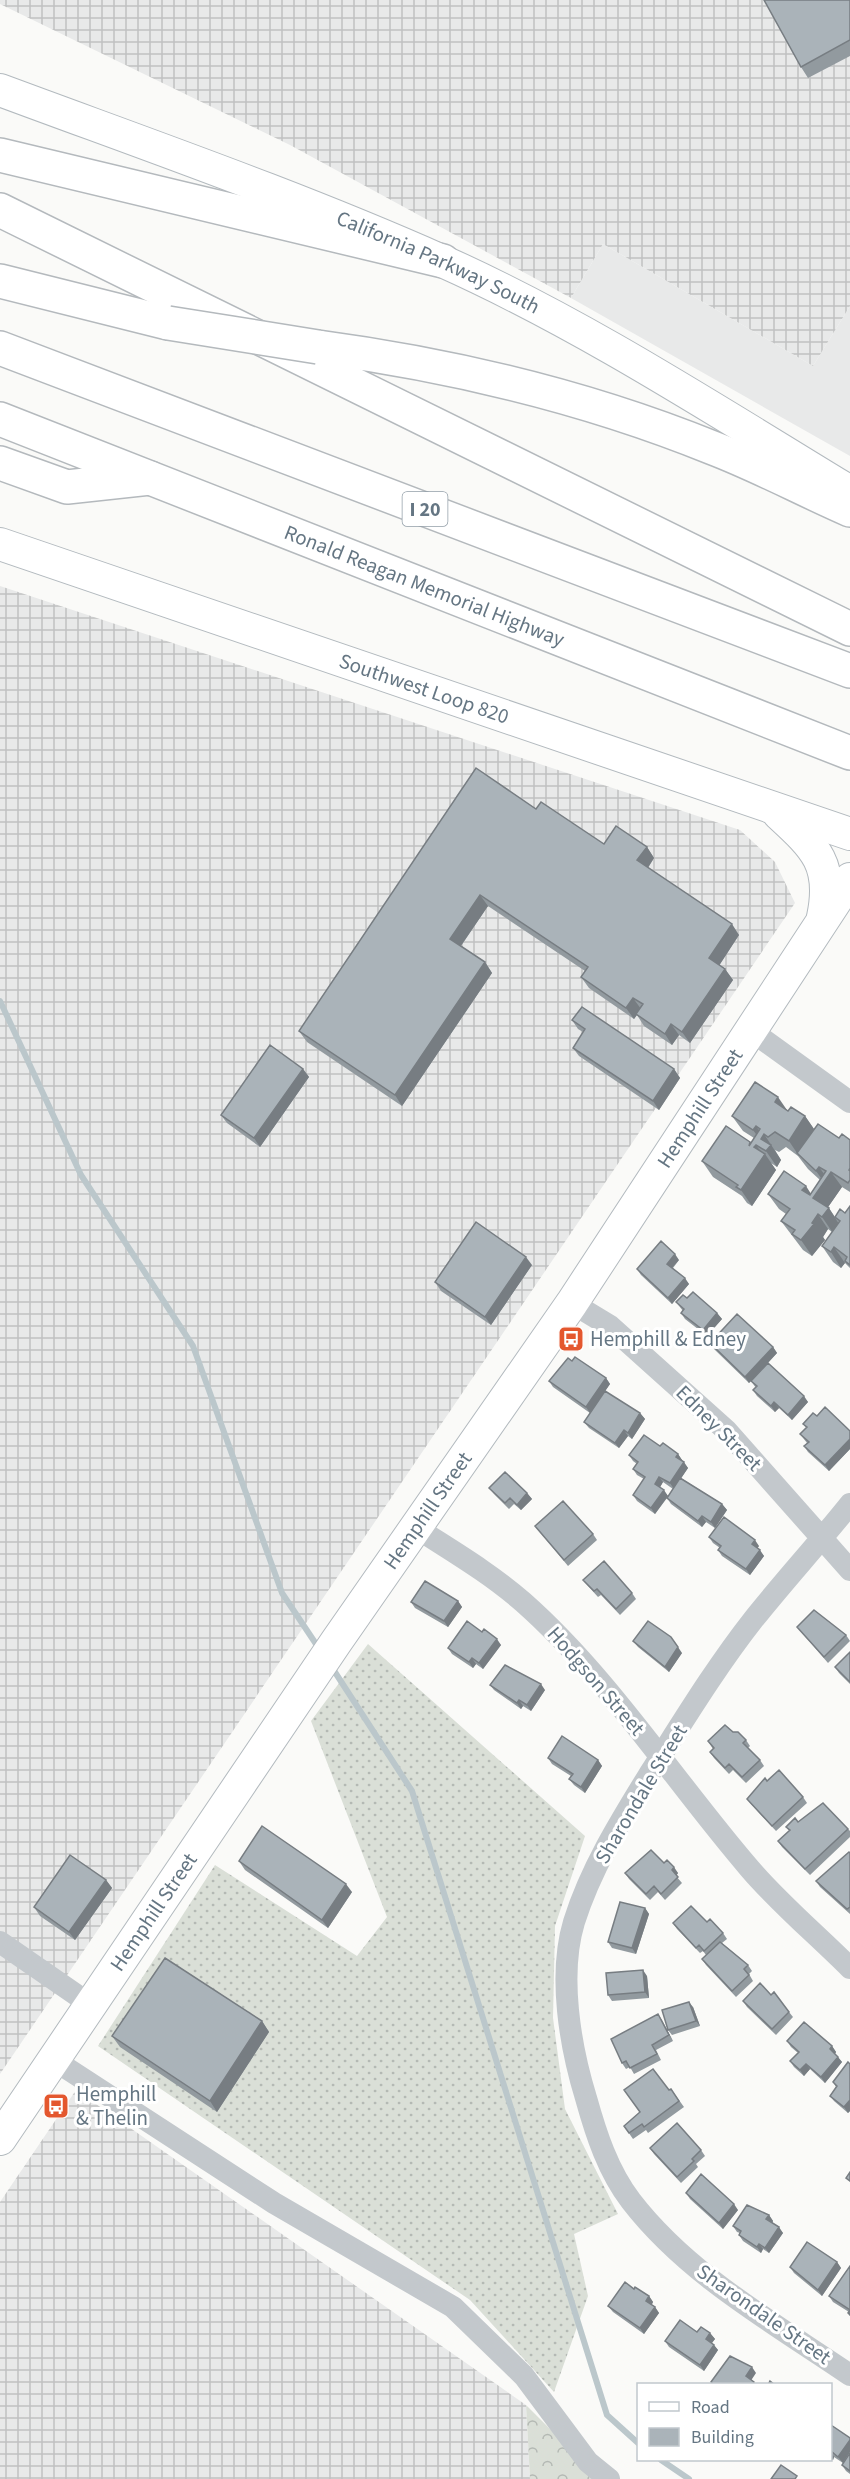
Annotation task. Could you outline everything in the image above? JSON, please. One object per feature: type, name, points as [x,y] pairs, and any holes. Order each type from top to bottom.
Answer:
[{"type":"highway","points":[[0,154],[442,261]]},
{"type":"highway","points":[[0,210],[850,629]]},
{"type":"highway","points":[[0,281],[168,323],[318,347],[532,388],[617,414],[713,448],[850,510]]},
{"type":"highway","name":"I 20","points":[[0,348],[850,671]]},
{"type":"highway","name":"Ronald Reagan Memorial Highway","points":[[0,419],[850,753]]},
{"type":"highway","points":[[0,463],[67,487],[154,478]]},
{"type":"main road","name":"California Parkway South","points":[[0,90],[218,170],[442,261],[581,333],[702,402],[850,492]]},
{"type":"main road","name":"Southwest Loop 820","points":[[0,544],[850,834]]},
{"type":"main road","points":[[769,806],[820,857],[827,883],[823,921]]},
{"type":"main road","name":"Hemphill Street","points":[[0,2139],[336,1642],[572,1303],[850,879]]},
{"type":"street","points":[[750,1030],[850,1102]]},
{"type":"street","name":"Edney Street","points":[[572,1303],[610,1326],[727,1431],[850,1570]]},
{"type":"street","name":"Sharondale Street","points":[[850,1504],[752,1622],[618,1824],[597,1863],[574,1924],[567,1993],[576,2064],[597,2135],[610,2166],[630,2200],[654,2227],[706,2277],[850,2375]]},
{"type":"street","name":"Hodgson Street","points":[[415,1527],[488,1573],[524,1602],[562,1641],[661,1756],[752,1871],[850,1968]]},
{"type":"street","points":[[0,1942],[91,2005]]},
{"type":"street","points":[[54,2060],[274,2203],[453,2307],[524,2376],[588,2463],[609,2479]]},
{"type":"shaded area","points":[[0,0],[850,0],[850,306],[813,366],[603,244],[571,298],[290,145],[0,4]]},
{"type":"shaded area","points":[[603,244],[813,366],[850,306],[850,456],[571,298]]},
{"type":"shaded area","points":[[0,586],[740,830],[775,862],[795,903],[0,2074]]},
{"type":"shaded area","points":[[76,2090],[526,2405],[530,2479],[0,2479],[0,2202]]},
{"type":"green space","points":[[368,1644],[585,1836],[555,1926],[553,2018],[565,2109],[618,2214],[574,2234],[588,2296],[554,2392],[470,2300],[98,2046],[215,1865],[357,1956],[387,1917],[311,1721]]},
{"type":"green space","points":[[526,2405],[600,2479],[530,2479]]},
{"type":"building","points":[[764,0],[850,0],[850,40],[801,67]]},
{"type":"building","points":[[476,768],[536,809],[541,802],[604,844],[616,826],[647,847],[637,860],[732,924],[709,958],[725,969],[682,1032],[671,1024],[665,1034],[636,1014],[643,1004],[633,998],[626,1008],[581,977],[588,967],[480,895],[450,939],[485,962],[395,1095],[299,1031]]},
{"type":"building","points":[[582,1007],[674,1069],[653,1101],[573,1048],[585,1029],[572,1020]]},
{"type":"building","points":[[270,1045],[303,1069],[254,1138],[221,1115]]},
{"type":"building","points":[[755,1082],[778,1097],[775,1102],[788,1111],[791,1107],[805,1116],[789,1141],[775,1132],[768,1137],[764,1134],[761,1139],[771,1145],[766,1151],[756,1145],[754,1147],[765,1154],[741,1190],[736,1187],[738,1185],[702,1161],[726,1126],[750,1142],[749,1146],[760,1129],[756,1126],[753,1130],[732,1116]]},
{"type":"building","points":[[818,1124],[839,1138],[842,1134],[850,1140],[850,1180],[848,1183],[831,1172],[813,1198],[829,1208],[822,1217],[818,1214],[812,1223],[814,1224],[801,1240],[792,1234],[795,1230],[781,1221],[790,1209],[768,1194],[784,1171],[806,1186],[802,1190],[810,1195],[826,1171],[819,1167],[816,1171],[797,1153]]},
{"type":"building","points":[[850,1206],[850,1265],[845,1261],[847,1257],[834,1247],[831,1252],[822,1246],[840,1221],[835,1217],[840,1209],[845,1213]]},
{"type":"building","points":[[476,1222],[526,1257],[485,1317],[435,1282]]},
{"type":"building","points":[[661,1241],[675,1254],[667,1264],[685,1278],[668,1298],[637,1269]]},
{"type":"building","points":[[693,1292],[717,1313],[703,1330],[681,1313],[684,1309],[676,1302],[683,1295],[687,1298]]},
{"type":"building","points":[[737,1314],[773,1347],[745,1377],[710,1343]]},
{"type":"building","points":[[575,1357],[606,1378],[586,1407],[549,1381],[568,1358],[572,1361]]},
{"type":"building","points":[[768,1363],[804,1396],[788,1415],[774,1402],[771,1406],[753,1390],[757,1386],[751,1381]]},
{"type":"building","points":[[605,1391],[640,1413],[628,1433],[624,1430],[615,1443],[584,1422]]},
{"type":"building","points":[[825,1407],[850,1431],[850,1439],[825,1465],[804,1446],[809,1442],[800,1434],[807,1427],[803,1424],[813,1413],[817,1416]]},
{"type":"building","points":[[644,1435],[660,1446],[663,1443],[678,1454],[676,1457],[684,1462],[670,1483],[659,1477],[655,1484],[664,1490],[651,1508],[633,1495],[645,1477],[633,1469],[638,1462],[629,1455]]},
{"type":"building","points":[[505,1472],[527,1493],[517,1505],[510,1498],[505,1503],[489,1488]]},
{"type":"building","points":[[680,1478],[722,1504],[711,1522],[702,1516],[698,1521],[667,1498]]},
{"type":"building","points":[[563,1501],[593,1534],[564,1560],[535,1526]]},
{"type":"building","points":[[724,1517],[755,1540],[752,1544],[760,1550],[746,1569],[718,1550],[721,1546],[709,1537]]},
{"type":"building","points":[[604,1561],[632,1593],[616,1609],[597,1589],[594,1591],[583,1580]]},
{"type":"building","points":[[425,1581],[458,1601],[444,1621],[411,1602]]},
{"type":"building","points":[[814,1610],[846,1635],[824,1657],[797,1627]]},
{"type":"building","points":[[467,1621],[482,1632],[484,1629],[497,1639],[479,1663],[472,1658],[469,1662],[448,1648]]},
{"type":"building","points":[[648,1621],[671,1637],[678,1647],[665,1667],[633,1641]]},
{"type":"building","points":[[850,1652],[850,1682],[835,1667]]},
{"type":"building","points":[[505,1665],[541,1684],[527,1705],[519,1700],[517,1703],[490,1685]]},
{"type":"building","points":[[725,1725],[733,1732],[738,1732],[746,1740],[743,1743],[760,1760],[742,1777],[729,1764],[725,1768],[710,1752],[714,1748],[708,1741]]},
{"type":"building","points":[[562,1736],[598,1760],[581,1787],[569,1779],[573,1774],[548,1758]]},
{"type":"building","points":[[779,1770],[803,1797],[772,1826],[747,1799],[765,1778],[767,1781]]},
{"type":"building","points":[[823,1803],[848,1829],[805,1869],[778,1841],[790,1830],[786,1827],[795,1818],[798,1822]]},
{"type":"building","points":[[262,1826],[346,1884],[322,1920],[239,1861]]},
{"type":"building","points":[[651,1850],[664,1863],[667,1860],[674,1867],[672,1870],[678,1877],[661,1894],[654,1886],[646,1894],[625,1873]]},
{"type":"building","points":[[849,1852],[850,1907],[847,1909],[816,1881]]},
{"type":"building","points":[[70,1855],[106,1880],[69,1932],[34,1907]]},
{"type":"building","points":[[620,1902],[645,1908],[632,1948],[608,1942]]},
{"type":"building","points":[[691,1906],[707,1922],[710,1919],[723,1933],[704,1951],[699,1945],[696,1948],[673,1923]]},
{"type":"building","points":[[720,1942],[748,1965],[744,1969],[749,1975],[732,1991],[702,1959]]},
{"type":"building","points":[[165,1958],[262,2021],[210,2101],[112,2036]]},
{"type":"building","points":[[643,1970],[645,1992],[608,1995],[606,1973]]},
{"type":"building","points":[[760,1983],[771,1995],[774,1992],[789,2012],[772,2029],[743,2001]]},
{"type":"building","points":[[689,2002],[696,2021],[668,2030],[662,2010]]},
{"type":"building","points":[[658,2014],[669,2035],[652,2045],[657,2054],[630,2068],[626,2061],[622,2063],[611,2039]]},
{"type":"building","points":[[804,2022],[832,2046],[830,2049],[838,2057],[821,2077],[806,2064],[800,2070],[790,2061],[799,2052],[787,2041]]},
{"type":"building","points":[[848,2062],[850,2064],[850,2100],[844,2107],[830,2096],[837,2086],[833,2082]]},
{"type":"building","points":[[653,2069],[679,2101],[644,2127],[642,2124],[629,2133],[624,2126],[640,2112],[624,2090]]},
{"type":"building","points":[[677,2123],[701,2150],[692,2159],[694,2161],[677,2177],[650,2148]]},
{"type":"building","points":[[701,2174],[734,2204],[719,2223],[686,2193]]},
{"type":"building","points":[[747,2205],[769,2215],[766,2219],[779,2227],[765,2248],[759,2244],[757,2247],[739,2235],[741,2231],[733,2226]]},
{"type":"building","points":[[807,2242],[837,2262],[818,2290],[790,2267]]},
{"type":"building","points":[[850,2266],[850,2310],[829,2296]]},
{"type":"building","points":[[625,2282],[649,2296],[646,2301],[655,2307],[640,2328],[608,2306]]},
{"type":"building","points":[[680,2320],[697,2332],[701,2327],[710,2333],[706,2339],[714,2345],[700,2365],[665,2341]]},
{"type":"building","points":[[730,2356],[752,2367],[746,2376],[754,2383],[711,2382]]},
{"type":"building","points":[[832,2426],[850,2438],[838,2457],[832,2452]]},
{"type":"building","points":[[850,2453],[850,2471],[842,2465]]},
{"type":"building","points":[[781,2465],[797,2476],[795,2479],[771,2479]]},
{"type":"waterway","points":[[0,1001],[81,1175],[193,1346],[282,1593],[320,1650]]},
{"type":"waterway","points":[[331,1666],[412,1791],[607,2415],[637,2442]]},
{"type":"waterway","points":[[662,2461],[689,2479]]},
{"type":"place","name":"Hemphill & Edney","points":[[571,1339]]},
{"type":"place","name":"Hemphill & Thelin","points":[[56,2106]]}]
